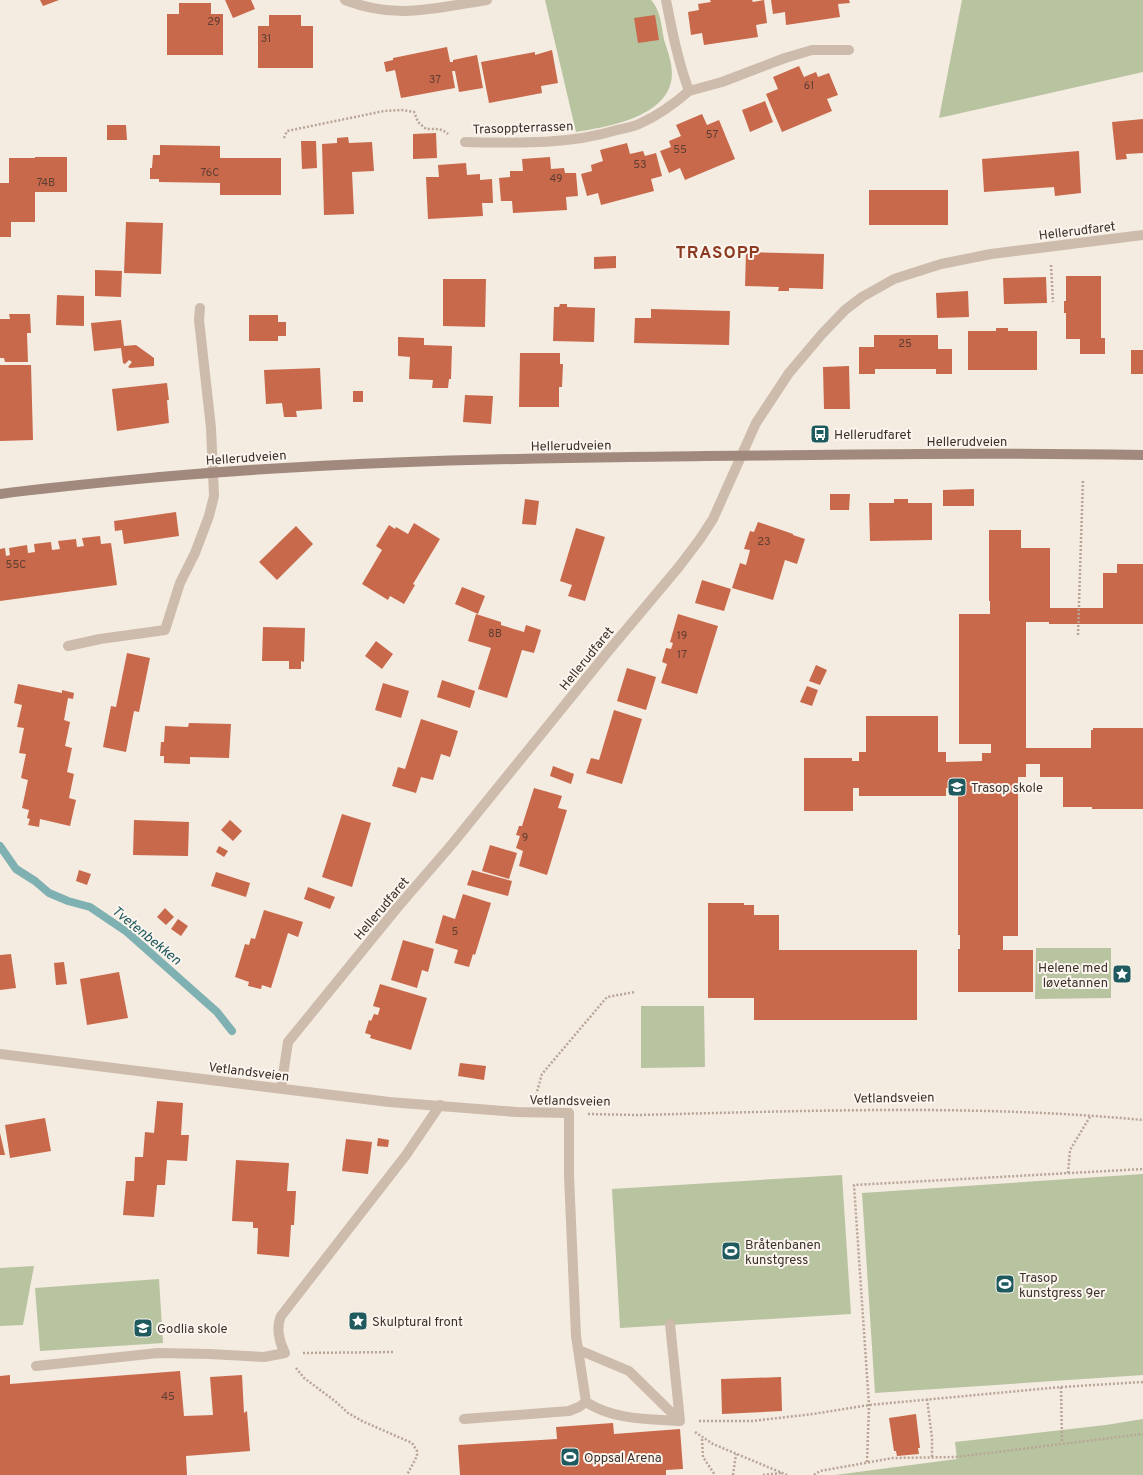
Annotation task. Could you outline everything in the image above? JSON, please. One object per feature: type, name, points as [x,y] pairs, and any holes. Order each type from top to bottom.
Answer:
[{"type":"main road","name":"Hellerudveien","points":[[0,494],[101,482],[214,472],[400,461],[740,456],[1143,455]]},
{"type":"street","points":[[344,0],[361,6],[397,12],[448,7],[487,0]]},
{"type":"street","points":[[666,0],[676,49],[689,91]]},
{"type":"street","name":"Trasoppterrassen","points":[[465,142],[533,143],[569,140],[605,134],[640,124],[669,108],[689,91],[722,82],[784,58],[812,50],[849,50]]},
{"type":"street","name":"Hellerudfaret","points":[[281,1088],[288,1042],[678,568],[713,519],[756,423],[789,373],[845,310],[862,297],[894,279],[941,264],[991,254],[1143,235]]},
{"type":"street","points":[[68,646],[100,639],[165,630],[180,583],[195,553],[209,516],[214,496],[211,428],[199,320],[200,308]]},
{"type":"street","name":"Vetlandsveien","points":[[0,1054],[389,1102],[530,1112],[569,1113]]},
{"type":"street","points":[[36,1366],[158,1353],[264,1357],[285,1353],[282,1347],[278,1328],[281,1316],[406,1155],[440,1105]]},
{"type":"street","points":[[569,1113],[569,1184],[576,1336],[586,1402],[596,1409],[611,1414],[637,1418],[680,1421]]},
{"type":"street","points":[[670,1324],[680,1421]]},
{"type":"street","points":[[579,1350],[629,1371],[680,1421]]},
{"type":"street","points":[[464,1419],[569,1411],[586,1402]]},
{"type":"path","points":[[284,138],[287,131],[384,111],[402,110],[414,112],[418,122],[426,129],[438,129],[446,132],[457,141],[465,142]]},
{"type":"path","points":[[1049,246],[1053,302]]},
{"type":"path","points":[[1078,635],[1083,479]]},
{"type":"path","points":[[530,1112],[542,1074],[607,997],[635,992]]},
{"type":"path","name":"Vetlandsveien","points":[[569,1113],[637,1115],[929,1109],[1091,1115],[1143,1120]]},
{"type":"path","points":[[1068,1173],[1070,1150],[1091,1115]]},
{"type":"path","points":[[867,1462],[869,1405],[854,1186],[1143,1169]]},
{"type":"path","points":[[285,1353],[394,1352]]},
{"type":"path","points":[[285,1353],[304,1378],[335,1401],[348,1413],[362,1421],[390,1432],[412,1443],[417,1451],[417,1456],[407,1475]]},
{"type":"path","points":[[680,1421],[752,1421],[813,1414],[869,1405],[927,1399],[1061,1387],[1143,1382]]},
{"type":"path","points":[[1061,1387],[1062,1443]]},
{"type":"path","points":[[927,1399],[932,1438],[932,1457]]},
{"type":"path","points":[[680,1421],[702,1438],[787,1475]]},
{"type":"path","points":[[814,1475],[820,1471],[893,1458],[956,1457],[1143,1434]]},
{"type":"path","points":[[702,1438],[703,1457],[715,1475]]},
{"type":"path","points":[[733,1475],[736,1454]]},
{"type":"path","points":[[763,1475],[781,1473]]},
{"type":"green space","points":[[545,0],[651,0],[659,15],[671,67],[672,77],[666,94],[657,104],[632,119],[576,132]]},
{"type":"green space","points":[[962,0],[1143,0],[1143,72],[939,118]]},
{"type":"green space","points":[[1036,948],[1111,948],[1111,998],[1035,999]]},
{"type":"green space","points":[[641,1006],[704,1006],[705,1067],[641,1068]]},
{"type":"green space","name":"Trasop kunstgress 9er","points":[[1143,1174],[1143,1375],[875,1393],[862,1193]]},
{"type":"green space","name":"Bråtenbanen kunstgress","points":[[842,1175],[851,1314],[620,1328],[612,1189]]},
{"type":"green space","points":[[34,1266],[23,1325],[0,1326],[0,1268]]},
{"type":"green space","points":[[159,1279],[163,1343],[40,1351],[35,1288]]},
{"type":"green space","points":[[1143,1419],[1143,1475],[835,1475],[957,1459],[955,1442],[1106,1425]]},
{"type":"building","points":[[40,0],[59,0],[43,6]]},
{"type":"building","points":[[225,0],[251,0],[255,9],[233,18]]},
{"type":"building","points":[[710,0],[752,0],[753,2],[764,0],[767,23],[756,25],[758,37],[704,45],[702,33],[691,35],[688,12],[699,10],[698,4],[711,2]]},
{"type":"building","points":[[771,0],[849,0],[850,3],[838,4],[840,17],[786,25],[785,12],[773,14]]},
{"type":"building","points":[[179,3],[211,3],[211,14],[223,14],[223,55],[167,55],[167,14],[179,14]]},
{"type":"building","points":[[269,15],[301,15],[301,26],[313,26],[313,68],[258,68],[258,26],[269,26]]},
{"type":"building","points":[[655,15],[659,40],[638,43],[634,18]]},
{"type":"building","points":[[447,47],[450,62],[477,55],[483,88],[459,92],[455,71],[452,71],[455,88],[401,98],[395,70],[386,72],[384,62],[393,60],[393,58]]},
{"type":"building","points":[[552,50],[558,83],[541,86],[542,93],[489,103],[481,62],[535,52],[535,55]]},
{"type":"building","points":[[799,66],[804,77],[816,72],[818,77],[829,73],[838,95],[827,99],[832,111],[782,132],[766,94],[778,89],[773,77]]},
{"type":"building","points":[[765,101],[773,122],[750,132],[742,110]]},
{"type":"building","points":[[702,114],[707,125],[719,120],[735,159],[685,180],[680,168],[669,173],[660,151],[671,147],[669,141],[681,136],[676,125]]},
{"type":"building","points":[[1143,119],[1143,153],[1126,154],[1127,159],[1116,160],[1112,122]]},
{"type":"building","points":[[107,125],[126,125],[127,140],[107,140]]},
{"type":"building","points":[[436,133],[437,158],[413,159],[413,134]]},
{"type":"building","points":[[348,137],[349,143],[372,142],[374,171],[352,172],[354,214],[324,215],[322,144],[337,143],[337,138]]},
{"type":"building","points":[[301,141],[316,141],[317,168],[302,169]]},
{"type":"building","points":[[627,143],[630,154],[643,151],[645,156],[656,153],[662,176],[651,179],[654,191],[601,205],[598,193],[587,196],[581,174],[592,171],[591,165],[603,161],[600,150]]},
{"type":"building","points":[[160,145],[220,146],[220,158],[281,158],[281,195],[220,195],[220,183],[159,182],[159,179],[150,179],[150,168],[152,168],[153,155],[160,155]]},
{"type":"building","points":[[1079,151],[1081,193],[1055,196],[1054,187],[984,192],[982,159]]},
{"type":"building","points":[[67,157],[67,192],[35,192],[35,222],[11,222],[11,237],[0,237],[0,183],[9,183],[9,158]]},
{"type":"building","points":[[550,157],[551,169],[564,168],[565,173],[576,173],[578,196],[566,197],[567,210],[513,213],[512,201],[501,201],[499,178],[510,177],[510,171],[523,171],[522,159]]},
{"type":"building","points":[[466,163],[467,175],[480,174],[480,180],[492,179],[493,203],[482,203],[483,216],[428,219],[426,177],[439,177],[438,165]]},
{"type":"building","points":[[869,190],[948,190],[948,225],[869,225]]},
{"type":"building","points":[[126,222],[163,223],[161,274],[124,273]]},
{"type":"building","points":[[746,252],[824,254],[823,289],[789,288],[789,291],[778,291],[779,287],[745,286]]},
{"type":"building","points":[[616,256],[616,268],[594,269],[594,257]]},
{"type":"building","points":[[95,270],[122,271],[121,297],[95,296]]},
{"type":"building","points":[[1066,276],[1101,276],[1101,338],[1105,338],[1105,354],[1080,354],[1080,339],[1066,339],[1066,313],[1064,313],[1064,301],[1066,301]]},
{"type":"building","points":[[1046,277],[1047,303],[1004,304],[1003,278]]},
{"type":"building","points":[[443,279],[486,279],[485,327],[443,326]]},
{"type":"building","points":[[968,291],[969,317],[937,318],[936,293]]},
{"type":"building","points":[[57,295],[84,296],[84,326],[56,325]]},
{"type":"building","points":[[560,304],[567,304],[567,307],[595,308],[594,342],[553,341],[554,307],[559,307]]},
{"type":"building","points":[[651,309],[730,311],[729,345],[634,343],[635,318],[651,318]]},
{"type":"building","points":[[9,314],[30,314],[31,333],[27,333],[28,362],[5,362],[4,358],[0,358],[0,319],[10,319]]},
{"type":"building","points":[[249,315],[278,315],[278,322],[286,322],[286,336],[278,336],[278,341],[249,341]]},
{"type":"building","points":[[121,320],[124,346],[136,345],[154,358],[154,366],[128,367],[132,362],[129,360],[125,364],[123,363],[121,348],[94,351],[91,323]]},
{"type":"building","points":[[996,328],[1008,328],[1008,331],[1037,331],[1037,370],[968,370],[968,331],[996,331]]},
{"type":"building","points":[[874,335],[938,335],[938,349],[952,349],[952,374],[936,374],[936,369],[875,369],[875,374],[859,374],[859,347],[874,347]]},
{"type":"building","points":[[398,337],[424,338],[424,345],[452,346],[451,379],[449,379],[448,388],[432,388],[433,380],[409,379],[410,357],[398,356]]},
{"type":"building","points":[[1131,350],[1143,350],[1143,374],[1131,374]]},
{"type":"building","points":[[520,353],[560,353],[560,364],[563,364],[562,387],[559,387],[559,407],[519,407]]},
{"type":"building","points":[[0,365],[31,365],[33,440],[0,441]]},
{"type":"building","points":[[849,366],[850,409],[824,409],[823,367]]},
{"type":"building","points":[[320,368],[322,409],[296,411],[297,417],[284,417],[282,403],[266,404],[264,370]]},
{"type":"building","points":[[167,383],[169,423],[117,431],[112,389]]},
{"type":"building","points":[[353,391],[363,391],[363,402],[353,402]]},
{"type":"building","points":[[465,395],[493,396],[491,424],[463,422]]},
{"type":"building","points":[[974,489],[974,506],[943,506],[943,490]]},
{"type":"building","points":[[830,494],[850,494],[849,510],[830,510]]},
{"type":"building","points":[[525,499],[539,501],[536,525],[522,524]]},
{"type":"building","points":[[894,499],[908,499],[908,503],[932,503],[932,540],[870,541],[869,503],[894,503]]},
{"type":"building","points":[[176,512],[179,536],[124,544],[122,530],[115,531],[114,521]]},
{"type":"building","points":[[758,522],[805,539],[797,564],[785,560],[773,600],[732,588],[740,563],[746,565],[750,550],[744,549],[750,531],[754,532]]},
{"type":"building","points":[[414,523],[440,539],[413,584],[415,585],[404,604],[390,596],[388,600],[362,584],[382,550],[376,546],[389,525],[408,534]]},
{"type":"building","points":[[296,526],[313,544],[277,580],[259,562]]},
{"type":"building","points":[[576,528],[605,537],[585,601],[568,596],[572,585],[560,581]]},
{"type":"building","points":[[989,530],[1021,530],[1021,548],[1050,548],[1050,608],[1103,608],[1103,573],[1117,573],[1117,564],[1143,564],[1143,624],[1049,624],[1049,622],[1026,622],[1026,748],[1091,748],[1091,730],[1093,730],[1093,728],[1143,728],[1143,809],[1092,809],[1092,807],[1063,807],[1063,777],[1040,777],[1040,764],[1026,764],[1026,777],[1018,777],[1018,936],[1003,936],[1003,950],[1033,950],[1033,992],[958,992],[958,949],[960,949],[960,935],[958,935],[958,788],[946,788],[946,796],[859,796],[859,788],[853,788],[853,811],[804,811],[804,758],[852,758],[852,761],[859,761],[859,752],[866,752],[866,716],[938,716],[938,752],[946,752],[946,762],[982,761],[982,753],[991,753],[991,744],[959,744],[959,614],[990,614]]},
{"type":"building","points":[[100,536],[101,544],[111,543],[117,585],[0,601],[0,549],[5,548],[6,556],[10,555],[9,548],[27,545],[28,553],[35,552],[34,544],[51,542],[52,550],[60,549],[58,541],[76,539],[77,547],[84,546],[82,538]]},
{"type":"building","points":[[702,580],[731,589],[724,611],[695,603]]},
{"type":"building","points":[[462,587],[485,596],[478,614],[455,604]]},
{"type":"building","points":[[476,614],[501,622],[501,625],[524,632],[526,625],[541,630],[534,653],[522,650],[507,698],[478,689],[491,648],[468,641]]},
{"type":"building","points":[[678,614],[718,626],[697,694],[661,683],[667,664],[662,662],[666,648],[671,649],[673,643],[670,642]]},
{"type":"building","points":[[263,627],[305,628],[304,662],[301,661],[301,669],[289,669],[289,661],[262,661]]},
{"type":"building","points":[[376,641],[393,654],[382,669],[365,656]]},
{"type":"building","points":[[127,653],[150,658],[139,712],[134,711],[126,752],[103,747],[111,706],[116,707]]},
{"type":"building","points":[[816,665],[827,670],[820,685],[809,681]]},
{"type":"building","points":[[627,668],[656,677],[646,710],[617,701]]},
{"type":"building","points":[[442,680],[475,691],[470,708],[437,697]]},
{"type":"building","points":[[383,683],[409,691],[401,718],[375,710]]},
{"type":"building","points":[[18,684],[62,693],[62,690],[74,693],[73,699],[68,698],[64,720],[70,722],[65,746],[72,748],[67,772],[74,774],[69,798],[76,800],[70,826],[40,819],[39,827],[28,825],[30,819],[27,818],[29,810],[22,808],[28,780],[21,778],[26,754],[19,753],[24,728],[17,727],[22,705],[14,703]]},
{"type":"building","points":[[807,686],[818,690],[812,706],[800,702]]},
{"type":"building","points":[[614,710],[642,719],[622,784],[586,773],[591,758],[599,760]]},
{"type":"building","points":[[421,719],[458,731],[450,757],[441,754],[433,780],[421,777],[416,793],[392,786],[398,767],[405,769]]},
{"type":"building","points":[[189,723],[231,724],[229,758],[190,757],[190,764],[164,763],[164,756],[160,756],[161,742],[164,742],[165,726],[188,727]]},
{"type":"building","points":[[553,766],[574,774],[571,784],[550,776]]},
{"type":"building","points":[[534,788],[562,796],[558,808],[567,810],[547,875],[519,866],[523,851],[516,848],[520,836],[516,835],[519,826],[522,826]]},
{"type":"building","points":[[342,814],[371,823],[352,887],[322,877]]},
{"type":"building","points":[[134,820],[189,822],[188,856],[133,855]]},
{"type":"building","points":[[230,820],[242,831],[233,841],[221,830]]},
{"type":"building","points":[[490,845],[517,853],[509,879],[482,871]]},
{"type":"building","points":[[219,846],[228,851],[224,857],[216,852]]},
{"type":"building","points":[[79,870],[91,874],[87,885],[76,881]]},
{"type":"building","points":[[472,870],[512,881],[508,896],[467,885]]},
{"type":"building","points":[[216,872],[250,883],[246,897],[211,886]]},
{"type":"building","points":[[308,887],[335,897],[330,909],[304,899]]},
{"type":"building","points":[[463,894],[491,903],[475,955],[473,954],[469,967],[454,963],[458,950],[435,943],[443,915],[455,919]]},
{"type":"building","points":[[708,903],[744,903],[744,905],[754,905],[754,915],[779,915],[779,950],[917,950],[917,1020],[754,1020],[754,998],[708,998]]},
{"type":"building","points":[[165,908],[174,917],[166,925],[157,917]]},
{"type":"building","points":[[264,910],[303,922],[298,937],[288,933],[271,988],[262,985],[261,989],[248,986],[249,982],[235,977],[245,944],[249,945],[251,938],[255,939]]},
{"type":"building","points":[[178,919],[188,926],[181,936],[171,929]]},
{"type":"building","points":[[403,940],[434,949],[428,972],[422,970],[417,988],[391,980]]},
{"type":"building","points":[[11,954],[16,988],[0,990],[0,955]]},
{"type":"building","points":[[64,962],[67,984],[56,985],[54,963]]},
{"type":"building","points":[[119,972],[128,1018],[87,1025],[80,979]]},
{"type":"building","points":[[380,984],[427,998],[411,1050],[370,1038],[371,1035],[365,1033],[369,1020],[371,1021],[374,1014],[378,1015],[380,1008],[373,1006]]},
{"type":"building","points":[[460,1063],[486,1066],[484,1080],[458,1076]]},
{"type":"building","points":[[157,1101],[183,1103],[181,1135],[189,1135],[187,1161],[167,1160],[165,1185],[157,1185],[154,1217],[123,1215],[126,1181],[134,1181],[135,1157],[143,1157],[145,1132],[154,1133]]},
{"type":"building","points":[[45,1118],[51,1151],[10,1158],[5,1125]]},
{"type":"building","points":[[0,1133],[5,1155],[0,1155]]},
{"type":"building","points":[[378,1138],[389,1140],[388,1147],[377,1146]]},
{"type":"building","points":[[346,1139],[372,1142],[368,1174],[342,1171]]},
{"type":"building","points":[[236,1160],[289,1163],[287,1191],[296,1191],[294,1225],[291,1225],[289,1257],[257,1254],[258,1228],[253,1228],[253,1222],[232,1221]]},
{"type":"building","points":[[180,1371],[184,1416],[213,1415],[210,1377],[242,1375],[244,1413],[247,1411],[250,1451],[186,1456],[187,1475],[0,1475],[0,1376],[10,1375],[10,1384]]},
{"type":"building","points":[[781,1377],[782,1411],[722,1414],[721,1379]]},
{"type":"building","points":[[916,1414],[920,1448],[918,1448],[919,1454],[897,1456],[896,1451],[894,1451],[889,1418]]},
{"type":"building","name":"Oppsal Arena","points":[[613,1423],[614,1434],[680,1429],[683,1469],[666,1470],[666,1475],[460,1475],[458,1445],[557,1439],[556,1427]]},
{"type":"waterway","name":"Tvetenbekken","points":[[0,846],[16,869],[35,881],[49,893],[68,901],[90,907],[127,932],[217,1012],[232,1031]]},
{"type":"place","name":"Hellerudfaret","points":[[820,434]]},
{"type":"place","name":"Trasop skole","points":[[957,787]]},
{"type":"place","name":"Helene med løvetannen","points":[[1122,974]]},
{"type":"place","name":"Bråtenbanen kunstgress","points":[[731,1251]]},
{"type":"place","name":"Trasop kunstgress 9er","points":[[1005,1284]]},
{"type":"place","name":"Skulptural front","points":[[358,1321]]},
{"type":"place","name":"Godlia skole","points":[[143,1328]]},
{"type":"place","name":"Oppsal Arena","points":[[570,1457]]},
{"type":"district","name":"TRASOPP","points":[[718,252]]}]
